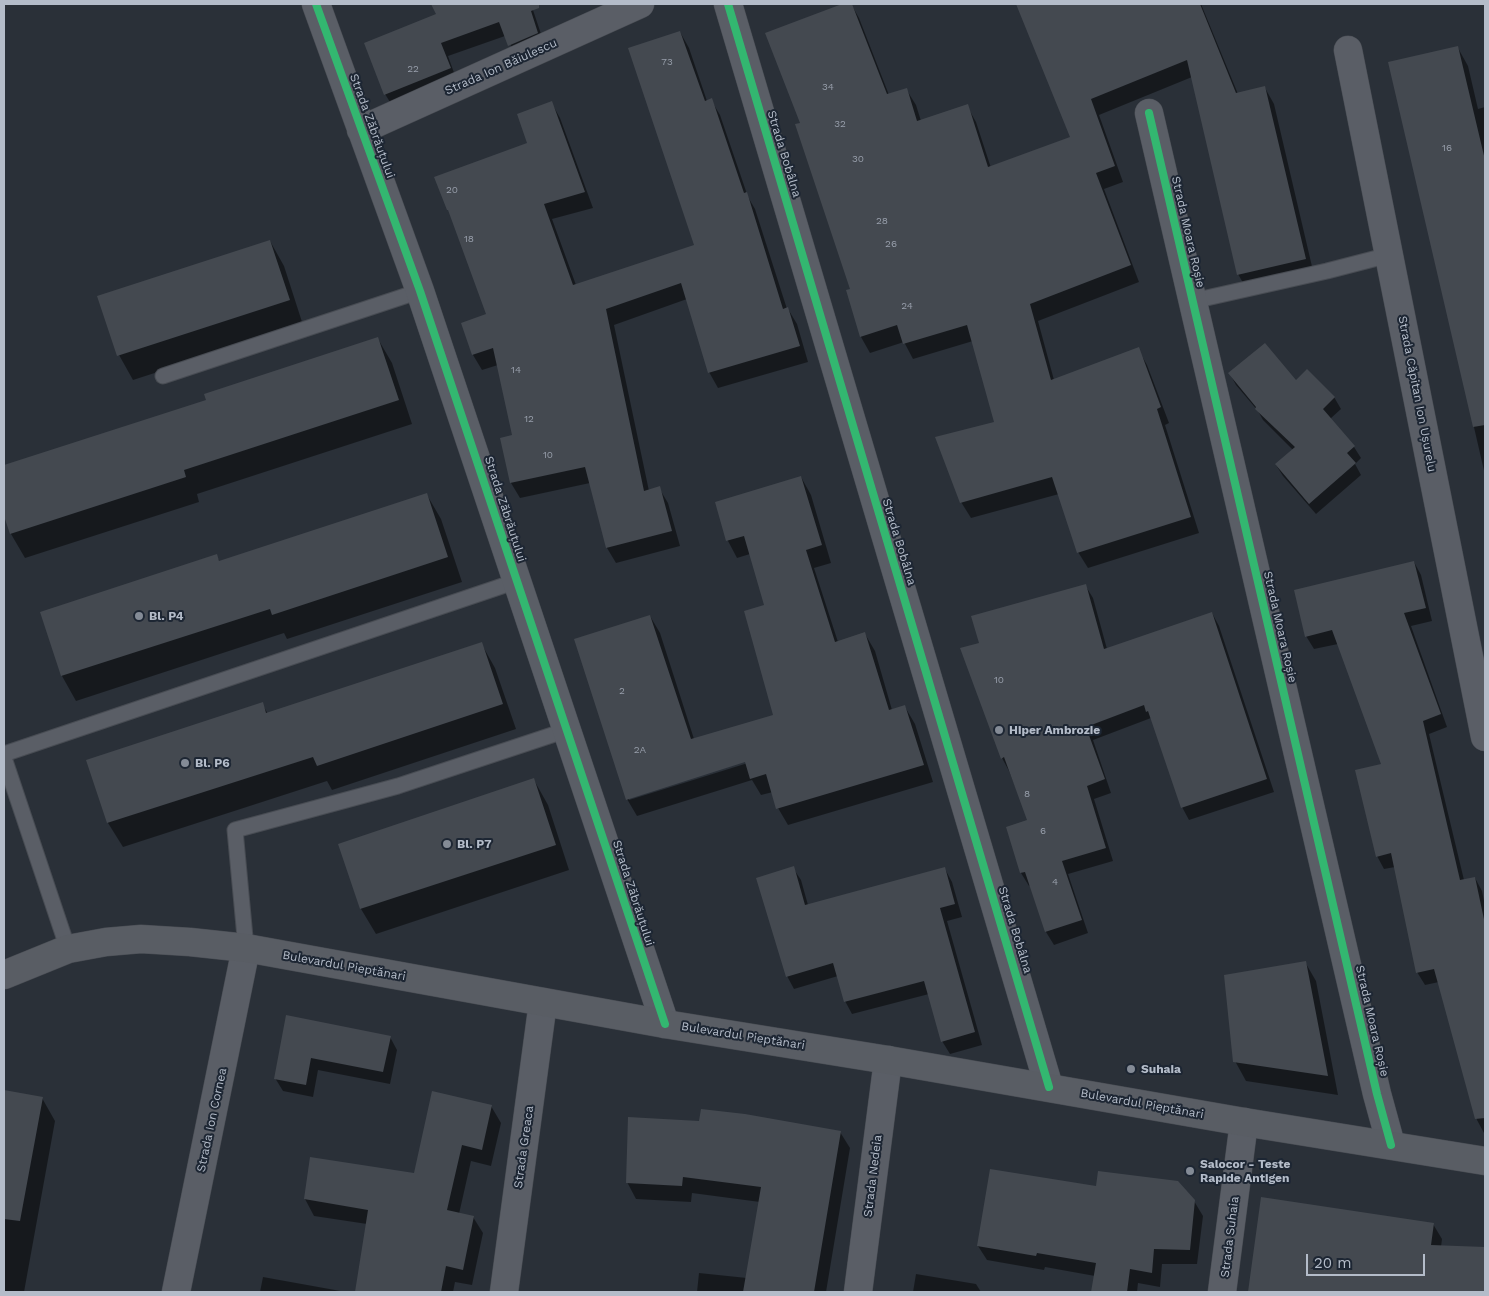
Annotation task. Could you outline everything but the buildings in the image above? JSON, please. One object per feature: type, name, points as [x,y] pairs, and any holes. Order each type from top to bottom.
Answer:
[{"type":"main road","name":"Bulevardul Pieptănari","points":[[4,975],[68,949],[106,942],[141,939],[246,948],[665,1024],[1485,1161]]},
{"type":"street","name":"Strada Zăbrăuțului","points":[[316,4],[420,291],[665,1024]]},
{"type":"street","name":"Strada Ion Băiulescu","points":[[361,130],[640,4]]},
{"type":"street","name":"Strada Bobâlna","points":[[728,4],[1049,1087]]},
{"type":"street","name":"Strada Căpitan Ion Ușurelu","points":[[1348,50],[1485,737]]},
{"type":"street","name":"Strada Moara Roșie","points":[[1149,113],[1377,1094],[1391,1145]]},
{"type":"street","name":"Strada Ion Cornea","points":[[176,1292],[246,948]]},
{"type":"street","name":"Strada Greaca","points":[[504,1292],[544,1002]]},
{"type":"street","name":"Strada Nedeia","points":[[858,1292],[888,1060]]},
{"type":"street","name":"Strada Suhaia","points":[[1222,1292],[1244,1122]]},
{"type":"lane","points":[[1193,301],[1389,255]]},
{"type":"lane","points":[[163,376],[420,291]]},
{"type":"lane","points":[[4,754],[517,581]]},
{"type":"lane","points":[[246,948],[235,830],[398,786],[567,730]]},
{"type":"lane","points":[[4,758],[68,949]]},
{"type":"cycle path","points":[[316,4],[420,291],[665,1024]]},
{"type":"cycle path","points":[[728,4],[1049,1087]]},
{"type":"cycle path","points":[[1149,113],[1377,1094],[1391,1145]]},
{"type":"place","name":"Bl. P4","points":[[139,616]]},
{"type":"place","name":"Hiper Ambrozie","points":[[999,730]]},
{"type":"place","name":"Bl. P6","points":[[185,763]]},
{"type":"place","name":"Bl. P7","points":[[447,844]]},
{"type":"place","name":"Suhaia","points":[[1131,1069]]},
{"type":"place","name":"Salocor - Teste Rapide Antigen","points":[[1190,1171]]}]
